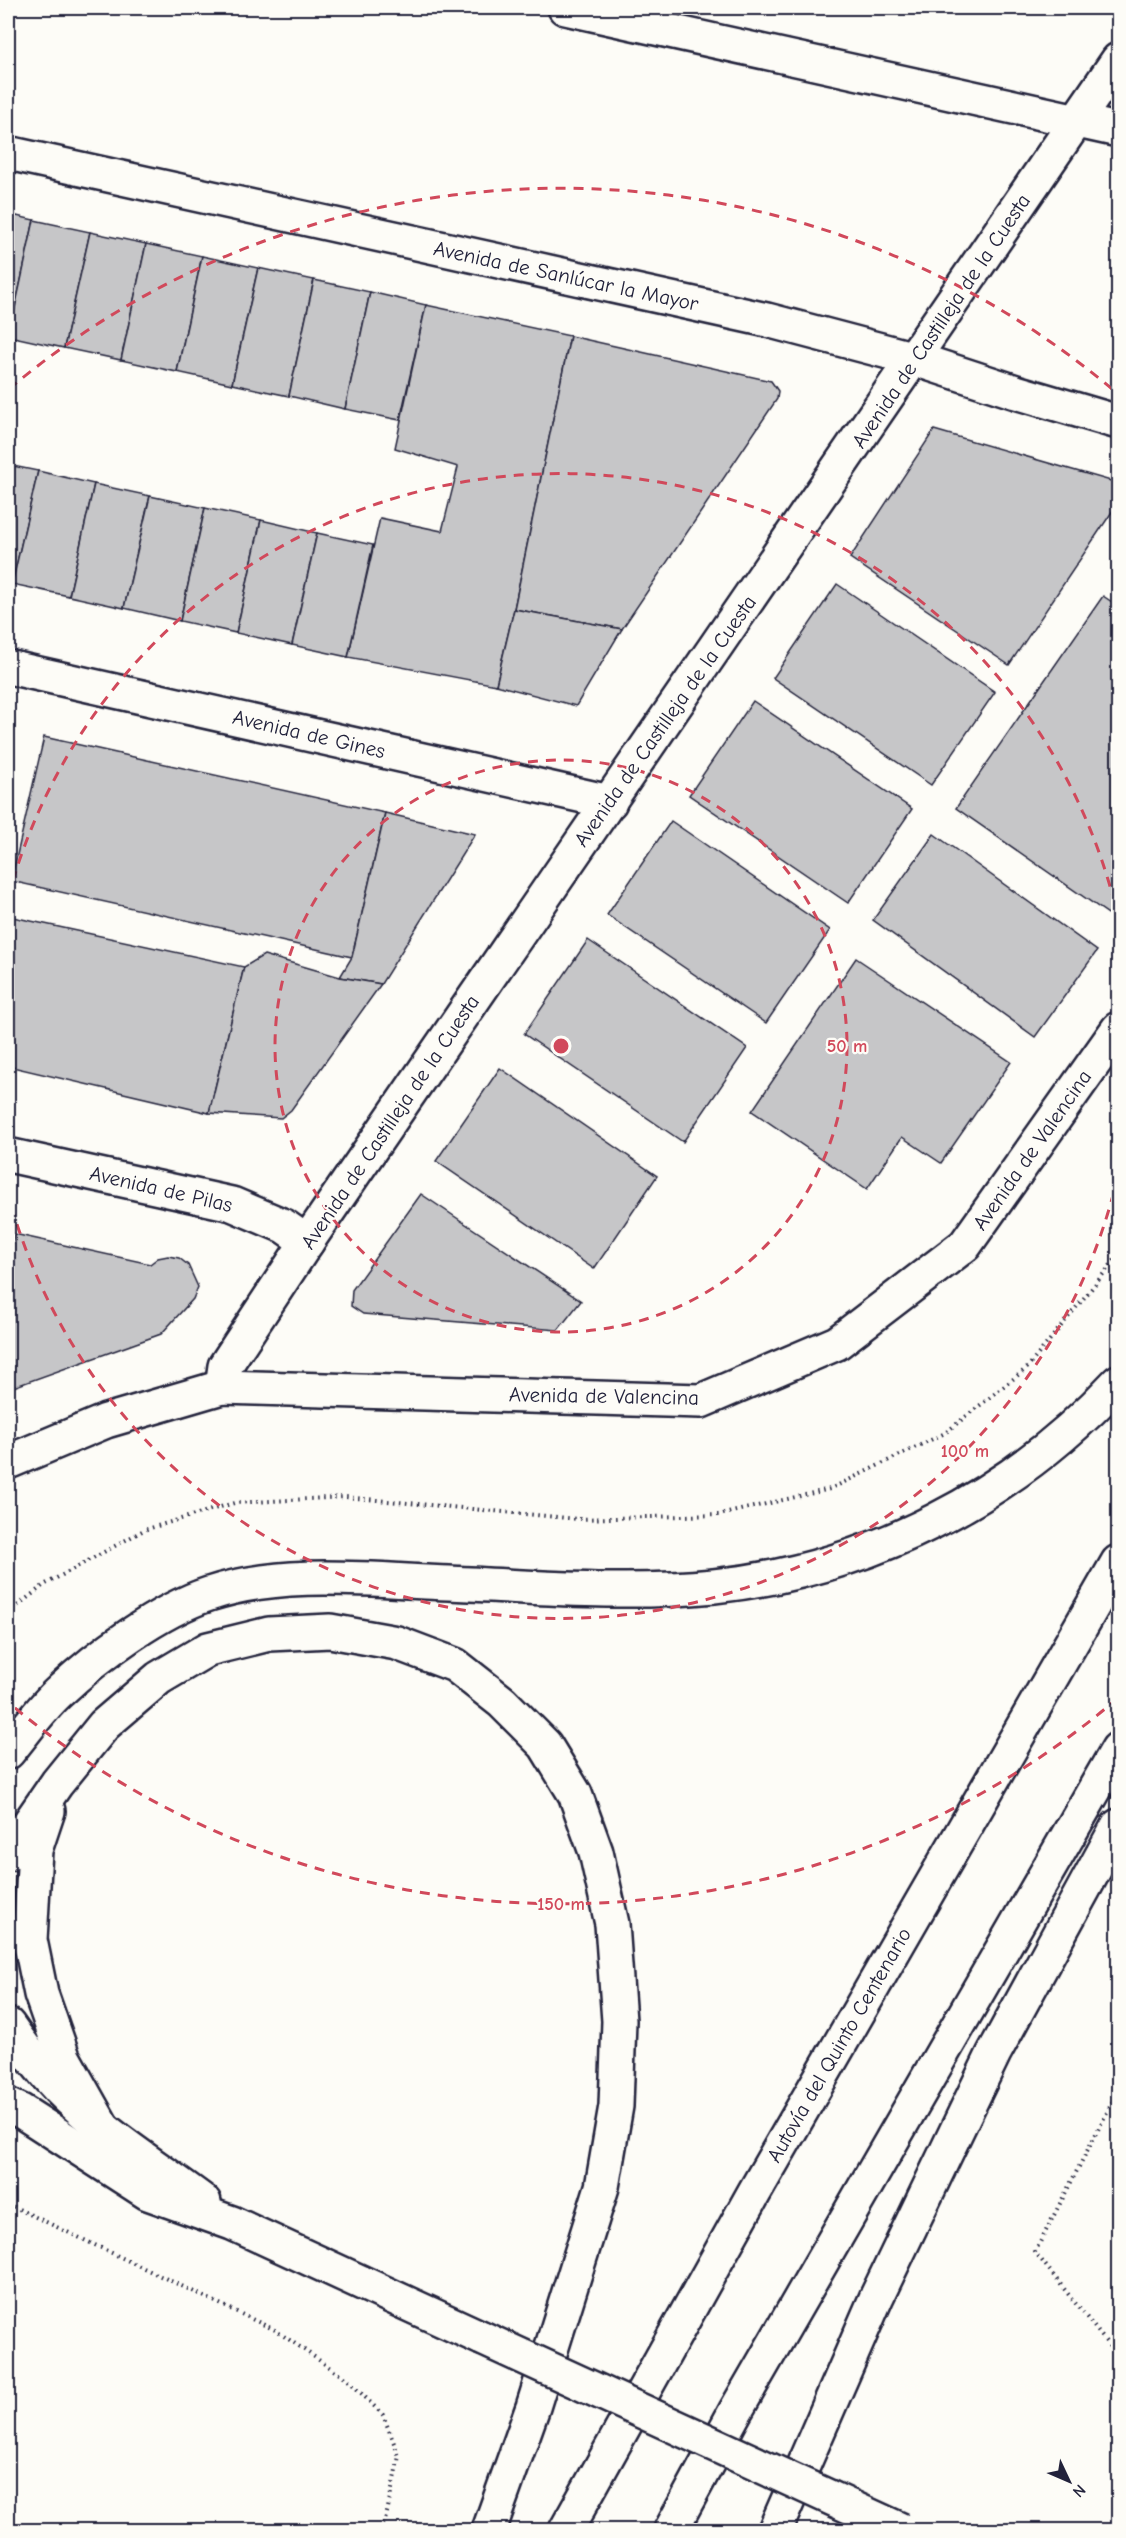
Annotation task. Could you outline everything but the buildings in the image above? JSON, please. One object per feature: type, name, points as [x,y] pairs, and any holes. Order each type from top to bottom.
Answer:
[{"type":"main road","points":[[565,8],[1119,130]]},
{"type":"main road","name":"Avenida de Castilleja de la Cuesta","points":[[222,1387],[225,1366],[308,1242],[1119,60]]},
{"type":"main road","name":"Avenida de Sanlúcar la Mayor","points":[[8,153],[767,320],[915,359],[1119,422]]},
{"type":"main road","name":"Avenida de Gines","points":[[8,667],[610,802]]},
{"type":"main road","name":"Avenida de Valencina","points":[[8,1462],[106,1421],[222,1387],[701,1401],[837,1343],[965,1245],[1119,1029]]},
{"type":"main road","name":"Avenida de Pilas","points":[[8,1155],[232,1204],[284,1226],[308,1242]]},
{"type":"main road","points":[[8,1752],[58,1692],[105,1655],[155,1619],[209,1594],[264,1582],[327,1579],[625,1590],[714,1586],[798,1572],[872,1550],[951,1514],[1025,1467],[1087,1417],[1119,1382]]},
{"type":"main road","name":"Autovía del Quinto Centenario","points":[[566,2530],[760,2182],[1119,1562]]},
{"type":"main road","points":[[8,1854],[57,1783],[104,1725],[159,1678],[208,1649],[269,1634],[330,1631],[397,1643],[455,1665],[502,1702],[544,1745],[574,1794],[596,1852],[612,1924],[619,2020],[616,2106],[602,2187],[533,2407],[489,2530]]},
{"type":"main road","points":[[671,2530],[753,2381],[1119,1749]]},
{"type":"main road","points":[[57,1783],[35,1850],[30,1940],[41,1994],[63,2057],[104,2128]]},
{"type":"main road","points":[[775,2530],[877,2296],[993,2053],[1119,1826]]},
{"type":"main road","points":[[8,2025],[25,2050],[60,2090],[104,2128],[232,2223]]},
{"type":"main road","points":[[8,2105],[21,2111],[148,2193],[232,2223],[901,2530]]},
{"type":"path","points":[[8,1612],[44,1585],[144,1530],[234,1503],[345,1497],[578,1519],[719,1515],[830,1489],[945,1433],[1027,1368],[1119,1256]]},
{"type":"path","points":[[1119,2091],[1035,2252],[1119,2357]]},
{"type":"path","points":[[8,2204],[275,2330],[348,2380],[383,2415],[399,2456],[381,2530]]}]
